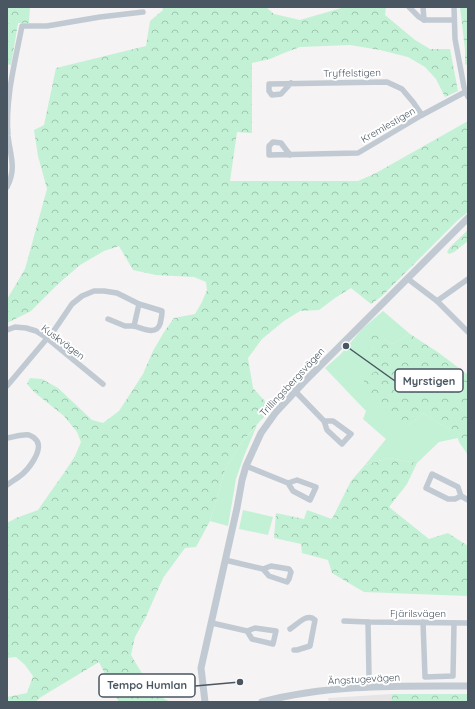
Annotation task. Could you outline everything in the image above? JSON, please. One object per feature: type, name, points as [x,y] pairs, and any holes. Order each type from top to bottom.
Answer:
[{"type":"street","points":[[409,7],[424,20],[454,20]]},
{"type":"street","points":[[423,7],[424,20]]},
{"type":"street","points":[[454,7],[455,39],[467,94]]},
{"type":"street","points":[[7,187],[13,170],[13,158],[8,138],[8,105],[14,63],[22,26],[47,26],[100,17],[143,12]]},
{"type":"street","name":"Tryffelstigen","points":[[292,83],[387,82],[402,89],[422,115]]},
{"type":"street","name":"Kremlestigen","points":[[290,155],[358,153],[422,115],[467,94]]},
{"type":"street","name":"Trillingsbergsvägen","points":[[206,702],[201,668],[242,480],[246,466],[261,433],[276,412],[295,391],[468,218]]},
{"type":"street","points":[[408,279],[437,301],[468,332]]},
{"type":"street","points":[[437,301],[468,279]]},
{"type":"street","points":[[7,386],[55,329],[72,304],[82,296],[94,291],[117,293],[139,304],[162,311],[158,328],[150,331],[134,326],[125,326],[108,319]]},
{"type":"street","points":[[134,326],[139,304]]},
{"type":"street","name":"Kuskvägen","points":[[7,330],[15,327],[36,331],[103,384]]},
{"type":"street","points":[[295,391],[324,421],[327,430],[342,444],[351,434],[333,421],[324,421]]},
{"type":"street","points":[[7,438],[31,435],[36,439],[39,445],[35,457],[21,476],[7,485]]},
{"type":"street","points":[[246,466],[288,483],[293,491],[310,500],[316,487],[297,480],[288,483]]},
{"type":"street","points":[[461,496],[455,499],[448,499],[426,488],[432,474],[458,487],[461,496],[468,500]]},
{"type":"street","points":[[225,560],[263,569],[271,566],[289,568],[291,572],[290,579],[287,582],[269,576],[263,569]]},
{"type":"street","points":[[290,629],[304,618],[311,617],[315,620],[310,646],[294,650]]},
{"type":"street","name":"Fjärilsvägen","points":[[344,621],[468,623]]},
{"type":"street","points":[[368,622],[369,676]]},
{"type":"street","points":[[423,622],[425,677],[453,676],[454,623]]},
{"type":"street","points":[[212,623],[247,631],[255,628],[276,631],[274,644],[252,639],[247,631]]},
{"type":"street","name":"Ängstugevägen","points":[[262,702],[282,697],[325,691],[372,687],[468,686]]},
{"type":"shaded area","points":[[392,694],[391,702],[329,702],[328,698]]},
{"type":"green space","points":[[7,7],[30,7],[29,23],[18,23],[11,65],[7,64]]},
{"type":"green space","points":[[162,7],[266,7],[274,14],[300,20],[345,7],[386,7],[385,15],[415,40],[430,49],[450,49],[458,91],[445,97],[436,79],[425,67],[408,57],[380,50],[350,45],[300,47],[270,59],[252,63],[252,133],[237,132],[230,181],[358,181],[376,173],[468,121],[468,212],[458,220],[382,296],[371,304],[351,288],[319,310],[300,311],[284,321],[262,339],[248,358],[253,388],[271,408],[239,446],[225,470],[210,521],[196,547],[185,548],[163,578],[145,619],[135,637],[131,655],[153,692],[170,702],[119,702],[99,662],[35,702],[7,702],[7,697],[27,693],[33,676],[25,665],[16,657],[7,658],[7,523],[38,510],[75,456],[81,442],[77,432],[64,416],[34,392],[27,384],[30,378],[42,379],[58,388],[92,420],[103,423],[119,411],[143,374],[153,351],[174,318],[195,314],[207,290],[206,282],[194,277],[156,275],[133,270],[119,246],[104,251],[80,265],[58,284],[31,311],[7,323],[7,299],[25,269],[47,189],[38,156],[34,130],[44,125],[56,68],[146,46],[150,21],[163,10]]},
{"type":"green space","points":[[460,7],[468,7],[468,66],[465,64],[465,50]]},
{"type":"green space","points":[[468,230],[468,241],[449,254],[447,252],[450,247]]},
{"type":"green space","points":[[383,311],[410,334],[392,344],[384,339],[371,356],[409,425],[423,413],[445,427],[456,430],[458,438],[439,442],[417,463],[389,458],[365,465],[386,439],[363,419],[366,411],[325,368],[341,354],[362,329]]},
{"type":"green space","points":[[371,334],[392,344],[410,334],[439,353],[468,375],[468,455],[459,442],[455,430],[445,427],[423,413],[409,425],[401,422],[364,393],[364,380],[378,369],[371,356],[366,339]]},
{"type":"green space","points":[[257,425],[236,479],[228,526],[210,521],[225,470],[239,446]]},
{"type":"green space","points":[[389,458],[417,463],[407,484],[389,507],[429,539],[448,533],[468,546],[468,596],[364,592],[332,573],[328,560],[302,553],[301,544],[274,538],[276,513],[304,519],[307,510],[332,519],[351,481],[365,465]]},
{"type":"green space","points":[[243,510],[273,517],[268,535],[239,529]]},
{"type":"green space","points":[[392,694],[468,694],[468,702],[391,702]]},
{"type":"place","name":"Myrstigen","points":[[346,346]]},
{"type":"place","name":"Tempo Humlan","points":[[240,682]]}]
